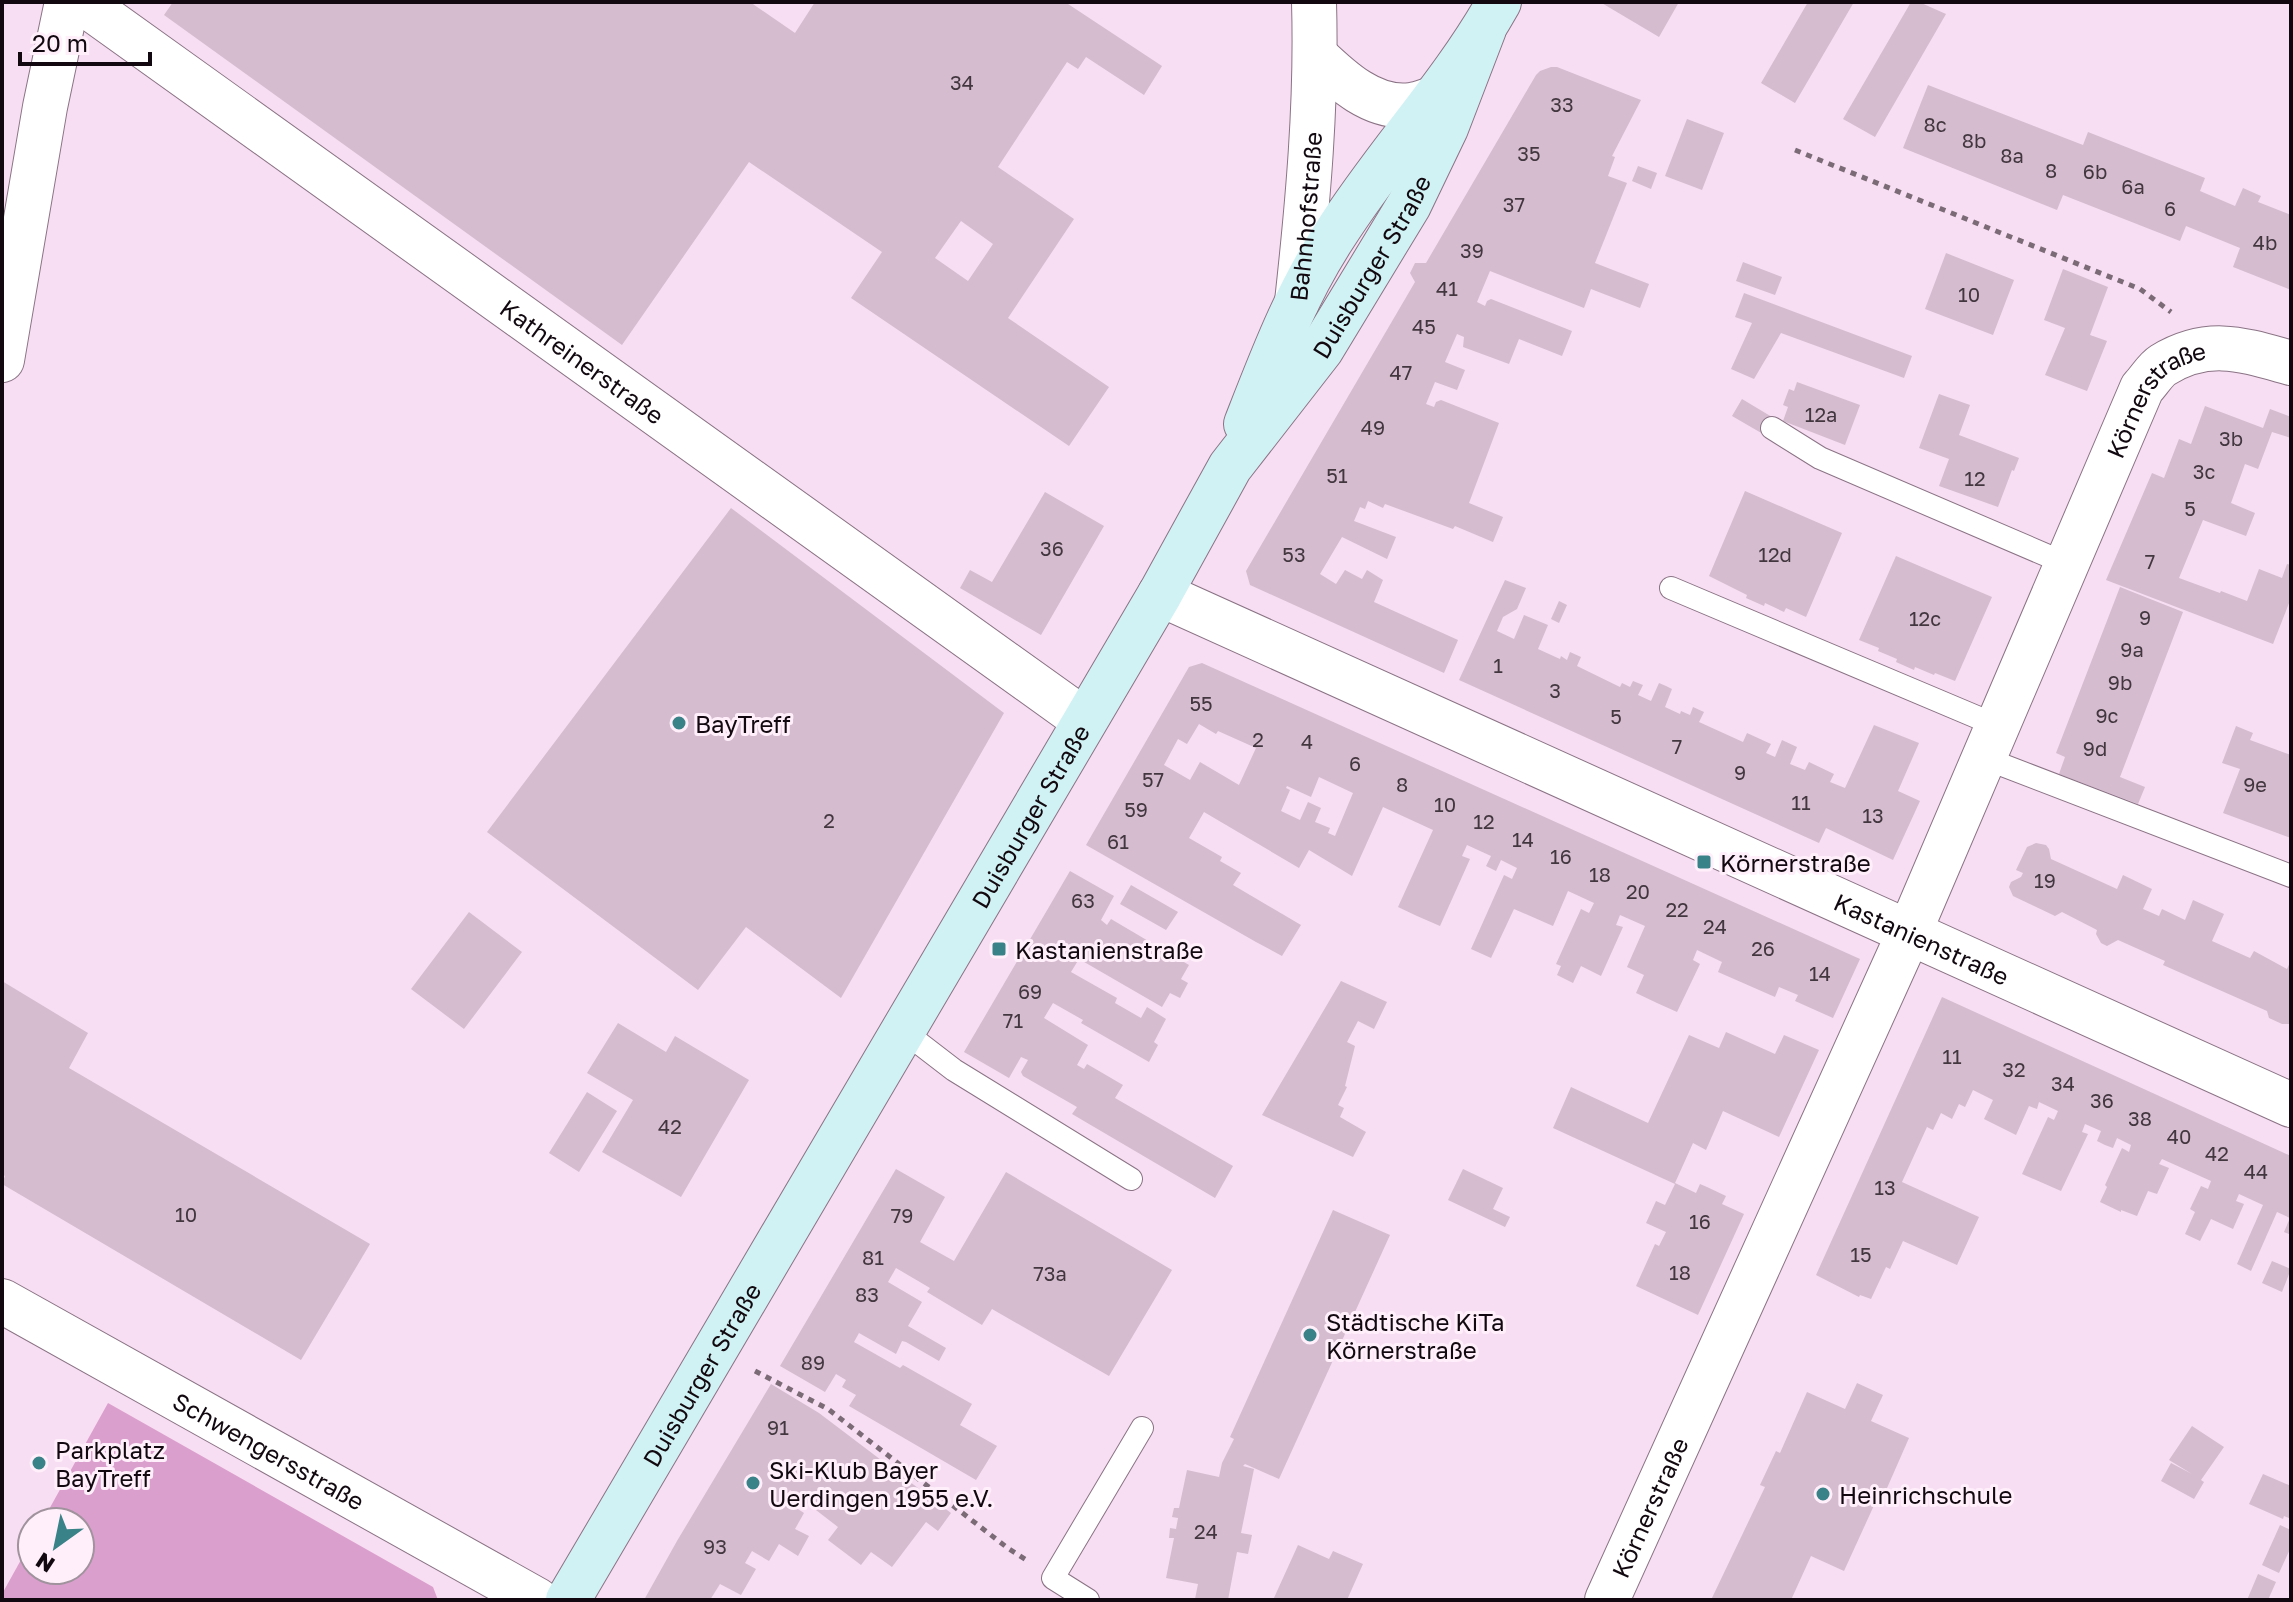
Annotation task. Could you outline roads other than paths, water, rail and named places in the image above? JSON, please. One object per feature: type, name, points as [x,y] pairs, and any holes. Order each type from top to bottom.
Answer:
[{"type":"main road","name":"Duisburger Straße","points":[[1297,302],[1340,226],[1436,98],[1492,16]]},
{"type":"main road","name":"Duisburger Straße","points":[[568,1600],[1160,594],[1230,467],[1321,350],[1409,205],[1446,128],[1492,16]]},
{"type":"main road","name":"Bahnhofstraße","points":[[1230,467],[1268,367],[1297,302]]},
{"type":"street","points":[[2,360],[45,107],[67,2]]},
{"type":"street","name":"Kathreinerstraße","points":[[82,2],[1084,720]]},
{"type":"street","name":"Bahnhofstraße","points":[[1297,302],[1308,206],[1316,56],[1314,2]]},
{"type":"street","points":[[1316,56],[1341,80],[1364,95],[1387,103],[1410,106],[1436,98]]},
{"type":"street","name":"Körnerstraße","points":[[1607,1600],[1909,933],[2142,388],[2161,366],[2196,351],[2217,347],[2291,363]]},
{"type":"street","name":"Kastanienstraße","points":[[1160,594],[2291,1105]]},
{"type":"street","name":"Schwengersstraße","points":[[2,1301],[537,1600]]},
{"type":"lane","points":[[1772,428],[1820,458],[2067,564]]},
{"type":"lane","points":[[1671,588],[1991,742],[2291,876]]},
{"type":"lane","points":[[902,1030],[954,1070],[1131,1179]]},
{"type":"lane","points":[[1088,1600],[1053,1578],[1142,1428]]},
{"type":"place","name":"BayTreff","points":[[679,723]]},
{"type":"place","name":"Körnerstraße","points":[[1704,862]]},
{"type":"place","name":"Kastanienstraße","points":[[999,949]]},
{"type":"place","name":"Städtische KiTa Körnerstraße","points":[[1310,1335]]},
{"type":"place","name":"Parkplatz BayTreff","points":[[39,1463]]},
{"type":"place","name":"Ski-Klub Bayer Uerdingen 1955 e.V.","points":[[753,1483]]},
{"type":"place","name":"Heinrichschule","points":[[1823,1494]]}]
